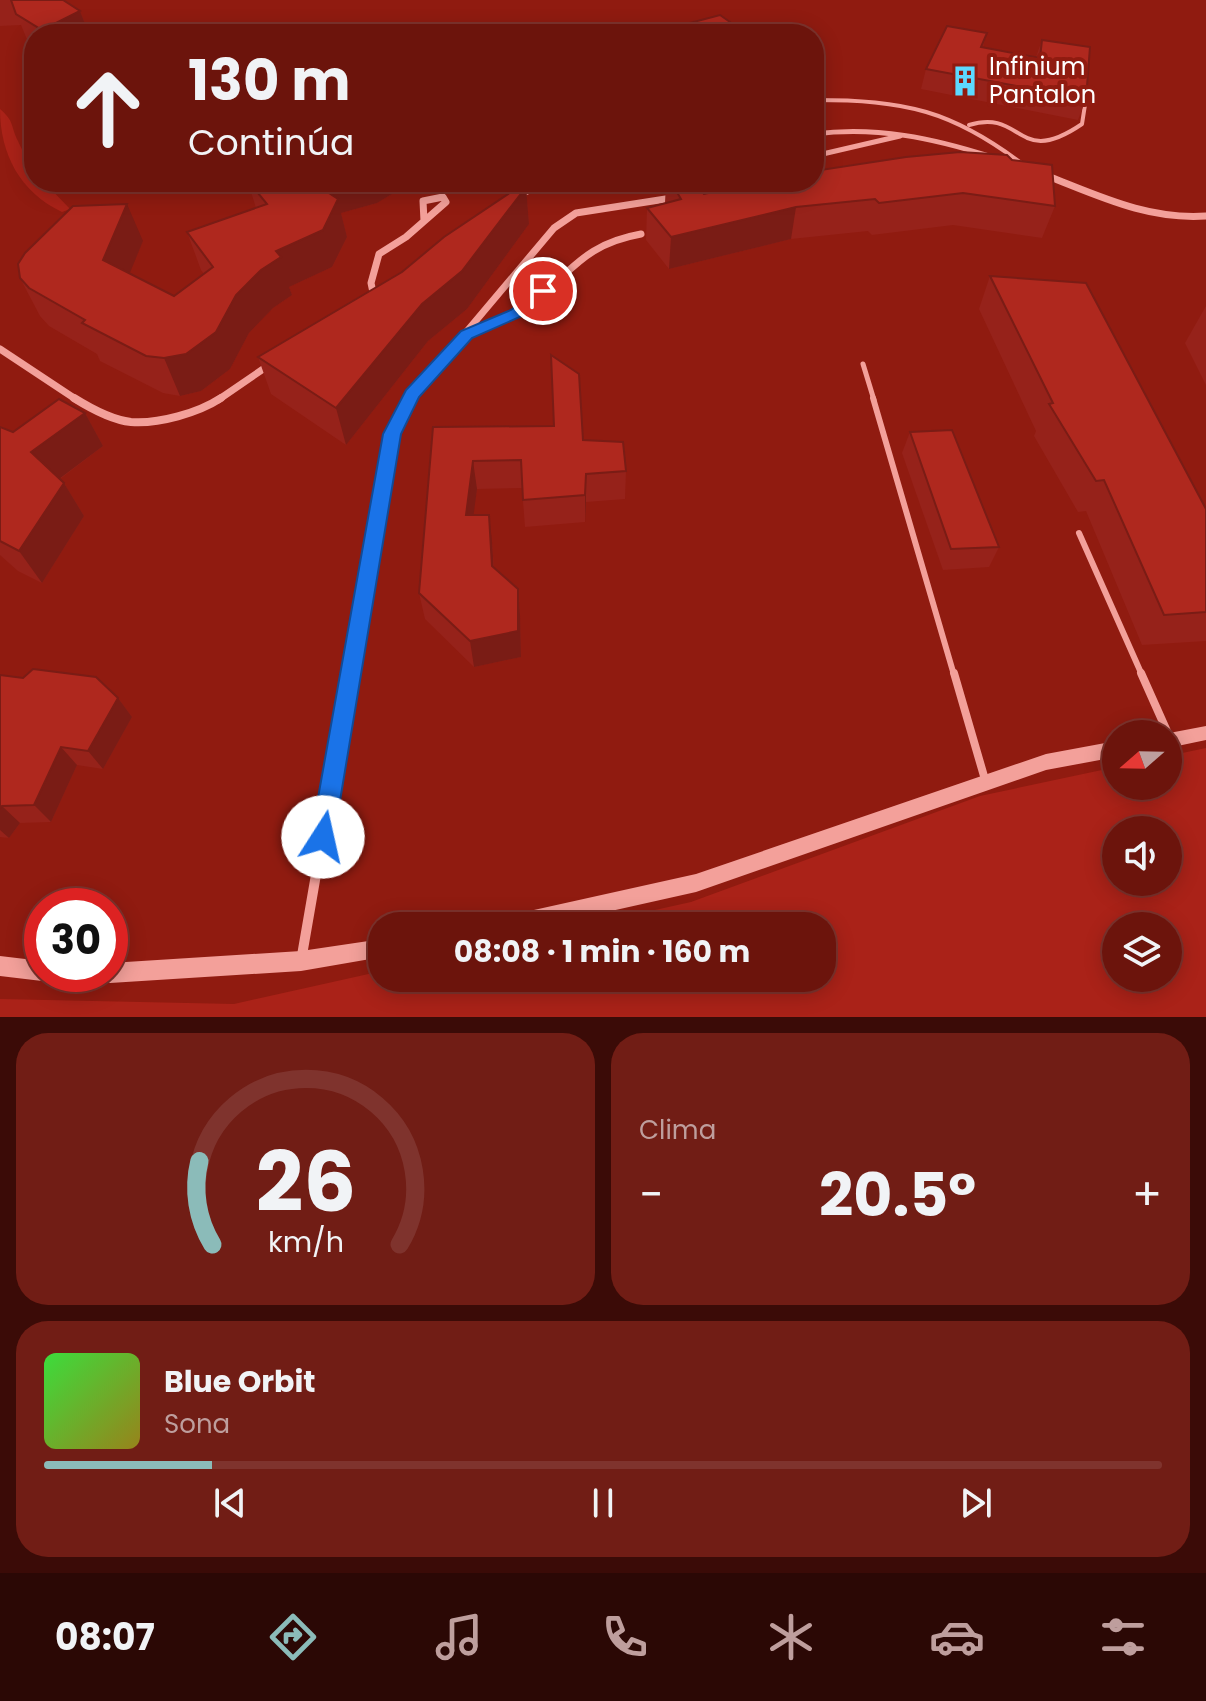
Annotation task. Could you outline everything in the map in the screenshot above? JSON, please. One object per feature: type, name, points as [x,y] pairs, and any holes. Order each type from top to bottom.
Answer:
[{"type":"street","points":[[824,132],[840,129],[905,135],[952,144],[1028,168]]},
{"type":"street","points":[[824,154],[905,135]]},
{"type":"street","points":[[1041,173],[1143,212],[1177,219],[1206,216]]},
{"type":"street","points":[[505,201],[524,192]]},
{"type":"street","points":[[301,961],[392,434],[412,394],[466,335],[554,228],[576,213],[704,192]]},
{"type":"street","points":[[387,299],[376,306],[371,283],[379,254],[424,221]]},
{"type":"street","points":[[466,335],[524,309],[594,246],[618,237],[641,234]]},
{"type":"street","points":[[0,349],[91,409],[130,422],[169,418],[216,401],[275,361]]},
{"type":"street","points":[[1182,738],[1206,733]]},
{"type":"street","points":[[565,912],[696,883],[1046,762],[1102,752]]},
{"type":"street","points":[[128,972],[301,961],[368,950]]},
{"type":"street","points":[[0,966],[24,969]]},
{"type":"lane","points":[[969,125],[990,120],[1002,123],[1031,142],[1064,140],[1082,124],[1087,92]]},
{"type":"lane","points":[[824,100],[851,99],[937,111],[969,125],[1028,168]]},
{"type":"lane","points":[[863,364],[986,783]]},
{"type":"lane","points":[[1079,533],[1160,720]]},
{"type":"shaded area","points":[[0,109],[10,121],[24,152],[24,182],[9,156]]},
{"type":"shaded area","points":[[33,192],[54,192],[70,209],[62,212]]},
{"type":"shaded area","points":[[1206,748],[1206,1017],[0,1017],[0,999],[234,1004],[368,974],[368,992],[836,992],[836,912],[646,912],[691,902],[980,796],[1102,770],[1102,800],[1182,800],[1182,753]]},
{"type":"building","points":[[11,0],[63,0],[80,11],[54,24],[32,24],[16,14]]},
{"type":"building","points":[[720,15],[733,24],[686,24]]},
{"type":"building","points":[[947,26],[987,33],[981,47],[1040,58],[1042,40],[1090,47],[1086,99],[926,69]]},
{"type":"building","points":[[960,152],[1007,155],[1012,160],[1052,165],[1055,206],[963,193],[879,203],[875,199],[796,207],[671,237],[647,208],[681,199],[677,192],[824,192],[824,169]]},
{"type":"building","points":[[257,192],[327,192],[338,199],[323,230],[276,251],[281,257],[261,270],[236,295],[216,332],[186,354],[164,358],[146,356],[82,323],[85,320],[29,288],[20,278],[18,264],[25,253],[73,206],[127,204],[103,260],[174,296],[213,267],[187,232],[267,204]]},
{"type":"building","points":[[511,192],[522,192],[462,271],[422,304],[336,408],[258,357],[402,272],[444,237]]},
{"type":"building","points":[[990,276],[1086,283],[1206,509],[1206,612],[1164,615],[1104,480],[1096,481],[1049,404],[1053,403]]},
{"type":"building","points":[[551,355],[579,374],[583,440],[623,442],[626,471],[586,474],[585,495],[523,500],[521,460],[473,461],[466,515],[489,515],[492,566],[518,589],[518,631],[470,641],[419,593],[433,427],[554,426]]},
{"type":"building","points":[[59,399],[85,413],[31,452],[64,483],[19,551],[0,541],[0,427],[13,432]]},
{"type":"building","points":[[952,430],[999,547],[951,549],[910,432]]},
{"type":"building","points":[[33,669],[96,677],[118,698],[88,751],[61,747],[34,805],[0,808],[0,675],[23,678]]},
{"type":"place","name":"Infinium Pantalon","points":[[965,81]]},
{"type":"route","points":[[323,837],[392,434],[412,394],[466,335],[517,313],[543,291]]}]
